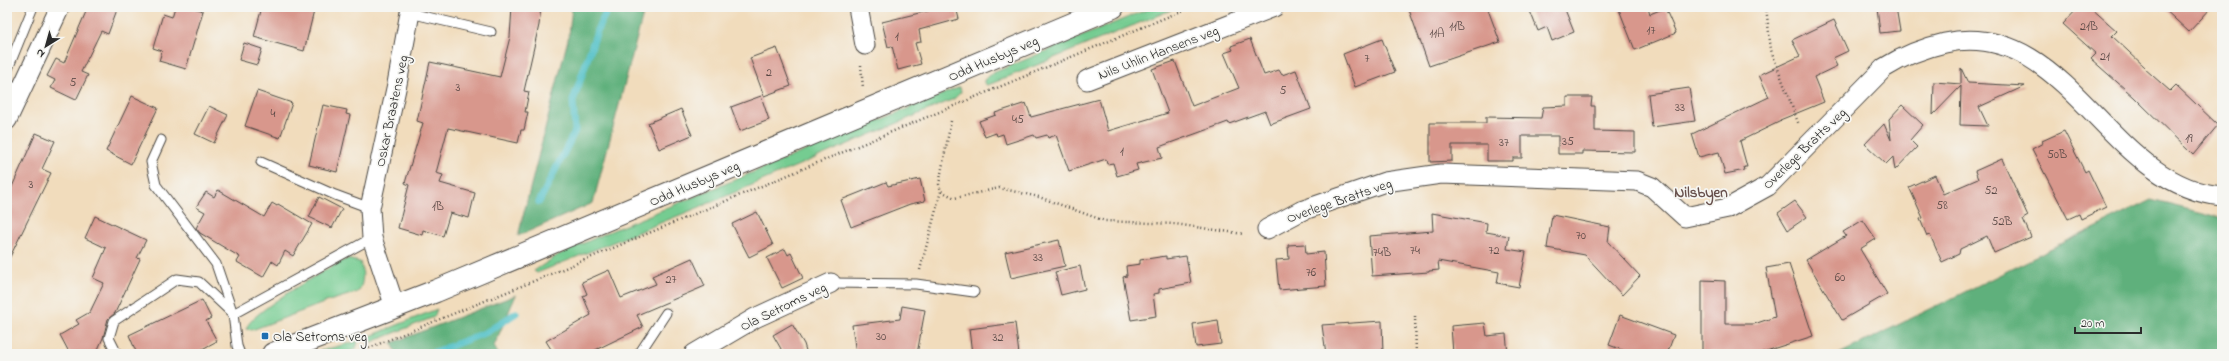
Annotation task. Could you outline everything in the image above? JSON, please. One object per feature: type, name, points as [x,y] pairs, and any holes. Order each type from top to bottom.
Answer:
[{"type":"street","points":[[7,120],[60,7]]},
{"type":"street","points":[[858,7],[865,45]]},
{"type":"street","name":"Odd Husbys veg","points":[[273,354],[395,306],[1113,7]]},
{"type":"street","name":"Nils Uhlin Hansens veg","points":[[1087,80],[1274,7]]},
{"type":"street","name":"Oskar Braatens veg","points":[[395,306],[372,238],[370,208],[397,84],[410,10]]},
{"type":"street","name":"Overlege Bratts veg","points":[[1267,229],[1301,211],[1384,182],[1441,174],[1637,181],[1652,187],[1685,217],[1728,208],[1768,186],[1884,68],[1902,57],[1932,46],[1958,40],[1980,40],[2006,45],[2028,56],[2047,68],[2136,155],[2160,175],[2186,188],[2222,196]]},
{"type":"street","name":"Ola Setroms veg","points":[[694,354],[755,318],[831,283]]},
{"type":"lane","points":[[19,95],[8,82],[7,71],[33,7]]},
{"type":"lane","name":"Oskar Braatens veg","points":[[410,10],[491,32]]},
{"type":"lane","points":[[161,140],[151,162],[156,185],[216,264],[233,314],[237,346],[240,354]]},
{"type":"lane","points":[[261,162],[335,195],[370,208]]},
{"type":"lane","points":[[233,314],[372,238]]},
{"type":"lane","points":[[117,354],[109,338],[114,321],[177,279],[199,282],[233,314]]},
{"type":"lane","name":"Ola Setroms veg","points":[[831,283],[916,284],[974,292]]},
{"type":"lane","points":[[639,354],[666,313]]},
{"type":"path","points":[[354,354],[492,299],[1191,7]]},
{"type":"path","points":[[1766,7],[1771,50],[1807,146]]},
{"type":"path","points":[[863,94],[860,60],[865,45]]},
{"type":"path","points":[[916,284],[941,191],[939,184],[950,121]]},
{"type":"path","points":[[941,191],[955,198],[999,188],[1038,197],[1105,221],[1175,224],[1243,234]]},
{"type":"path","points":[[1415,316],[1416,354]]},
{"type":"green space","points":[[572,7],[645,7],[593,203],[518,236],[569,35]]},
{"type":"green space","points":[[1153,7],[1178,7],[993,83],[987,85],[984,83],[984,80],[993,73]]},
{"type":"green space","points":[[960,87],[961,92],[954,99],[712,202],[537,273],[534,271],[558,255],[606,233]]},
{"type":"green space","points":[[2151,200],[2222,218],[2222,354],[1839,354]]},
{"type":"green space","points":[[347,259],[360,262],[363,273],[358,292],[329,301],[252,330],[246,329],[251,321],[275,301],[308,280]]},
{"type":"green space","points":[[516,295],[494,346],[498,354],[397,354],[392,343]]},
{"type":"green space","points":[[437,309],[434,317],[372,342],[367,341],[368,337]]},
{"type":"green space","points":[[358,341],[356,349],[342,354],[308,354]]},
{"type":"building","points":[[88,7],[118,7],[108,34],[101,31],[81,72],[88,75],[76,100],[51,88],[55,80],[47,76],[56,59],[64,63]]},
{"type":"building","points":[[175,7],[190,7],[203,11],[186,69],[159,61],[162,51],[153,48],[163,14],[172,17]]},
{"type":"building","points":[[262,7],[315,7],[304,51],[254,37]]},
{"type":"building","points":[[512,7],[541,7],[539,25],[524,91],[529,92],[525,112],[528,112],[524,130],[521,130],[518,143],[448,128],[436,173],[443,175],[440,183],[475,193],[469,218],[450,213],[443,236],[423,230],[422,235],[398,228],[409,185],[405,183],[423,123],[417,121],[430,62],[500,77],[510,37]]},
{"type":"building","points":[[944,7],[956,7],[959,19],[919,30],[921,42],[915,43],[921,64],[898,70],[892,46],[888,47],[882,22]]},
{"type":"building","points":[[1408,7],[1487,7],[1500,42],[1429,66]]},
{"type":"building","points":[[1541,7],[1564,7],[1574,32],[1552,41],[1547,27],[1538,31],[1530,11]]},
{"type":"building","points":[[1618,7],[1648,7],[1650,14],[1665,8],[1676,33],[1635,50]]},
{"type":"building","points":[[1877,7],[1896,7],[1900,31],[1880,33]]},
{"type":"building","points":[[2079,7],[2090,7],[2117,31],[2112,36],[2145,67],[2144,68],[2170,91],[2176,85],[2218,125],[2193,155],[2134,97],[2091,59],[2096,54],[2063,24]]},
{"type":"building","points":[[2162,7],[2212,7],[2189,32]]},
{"type":"building","points":[[1834,20],[1848,51],[1833,58],[1837,66],[1814,77],[1824,102],[1780,120],[1781,121],[1740,141],[1747,167],[1744,167],[1745,170],[1725,174],[1719,152],[1699,157],[1692,134],[1769,97],[1759,75],[1800,56],[1792,40]]},
{"type":"building","points":[[1250,39],[1264,75],[1279,70],[1282,75],[1296,70],[1311,109],[1270,124],[1265,111],[1229,124],[1228,122],[1159,147],[1162,158],[1136,164],[1138,170],[1117,176],[1113,163],[1107,164],[1106,159],[1069,171],[1056,135],[1048,138],[1047,135],[1036,138],[1034,135],[1006,144],[1003,134],[997,136],[996,133],[985,137],[979,121],[996,115],[995,113],[1026,103],[1031,117],[1099,99],[1108,131],[1168,113],[1152,69],[1175,61],[1192,106],[1239,88],[1224,53],[1233,50],[1231,46]]},
{"type":"building","points":[[1382,39],[1395,72],[1355,87],[1343,54]]},
{"type":"building","points":[[244,43],[262,49],[257,65],[239,60]]},
{"type":"building","points":[[777,48],[791,86],[764,96],[750,58]]},
{"type":"building","points":[[1961,68],[1968,83],[2025,86],[1979,107],[1988,126],[1960,125],[1961,86],[1933,115],[1934,82],[1961,84]]},
{"type":"building","points":[[1689,88],[1695,121],[1652,127],[1648,94]]},
{"type":"building","points":[[257,91],[292,103],[280,138],[245,126]]},
{"type":"building","points":[[132,96],[158,108],[131,164],[106,151]]},
{"type":"building","points":[[761,96],[769,120],[740,131],[731,107]]},
{"type":"building","points":[[1567,97],[1592,97],[1591,106],[1595,106],[1595,131],[1635,132],[1635,152],[1582,151],[1582,154],[1558,154],[1558,136],[1522,136],[1522,158],[1513,158],[1513,161],[1487,161],[1487,145],[1452,145],[1452,161],[1430,162],[1430,123],[1486,123],[1486,117],[1541,118],[1543,107],[1567,106]]},
{"type":"building","points":[[323,105],[347,110],[346,114],[350,115],[337,172],[309,165]]},
{"type":"building","points":[[1902,105],[1923,125],[1910,140],[1917,147],[1895,170],[1893,157],[1886,164],[1865,144],[1884,124],[1891,140],[1889,119]]},
{"type":"building","points":[[209,106],[228,115],[214,143],[195,134]]},
{"type":"building","points":[[681,109],[692,135],[659,149],[648,123]]},
{"type":"building","points":[[2064,131],[2085,172],[2088,170],[2106,207],[2081,219],[2079,214],[2068,219],[2032,149],[2043,143],[2042,141]]},
{"type":"building","points":[[36,133],[55,141],[42,169],[51,173],[7,263],[7,198]]},
{"type":"building","points":[[2002,159],[2028,216],[2023,219],[2031,237],[1994,253],[1987,236],[1960,249],[1959,254],[1942,262],[1930,235],[1927,236],[1920,219],[1923,218],[1909,187],[1935,175],[1943,194],[1978,179],[1975,171]]},
{"type":"building","points":[[920,179],[925,201],[910,204],[851,227],[841,200],[886,182],[888,186]]},
{"type":"building","points":[[218,190],[264,217],[272,203],[277,206],[278,204],[312,224],[293,256],[285,251],[278,265],[272,261],[263,277],[237,262],[240,257],[200,233],[196,228],[205,212],[196,207],[206,192],[214,197]]},
{"type":"building","points":[[319,197],[342,209],[332,228],[309,217]]},
{"type":"building","points":[[1795,201],[1807,217],[1788,230],[1778,213]]},
{"type":"building","points":[[757,212],[773,245],[749,257],[732,224]]},
{"type":"building","points":[[1432,213],[1487,223],[1486,232],[1509,236],[1507,249],[1526,252],[1519,287],[1497,283],[1499,272],[1438,261],[1439,270],[1372,276],[1369,236],[1433,231]]},
{"type":"building","points":[[1552,215],[1610,227],[1608,242],[1640,276],[1622,295],[1585,255],[1547,248]]},
{"type":"building","points":[[95,216],[146,240],[137,258],[140,259],[115,313],[108,319],[103,338],[96,354],[70,354],[60,335],[79,324],[76,320],[90,312],[104,283],[93,278],[106,248],[85,238]]},
{"type":"building","points":[[1863,220],[1876,239],[1860,249],[1887,294],[1842,320],[1806,260],[1846,236],[1843,232]]},
{"type":"building","points":[[1059,240],[1065,266],[1011,278],[1005,252]]},
{"type":"building","points":[[1305,244],[1306,254],[1324,252],[1326,286],[1279,290],[1276,260],[1289,259],[1288,245]]},
{"type":"building","points":[[785,249],[788,255],[791,253],[803,278],[782,288],[767,258]]},
{"type":"building","points":[[1166,256],[1166,259],[1186,256],[1191,283],[1159,289],[1159,293],[1153,294],[1156,316],[1131,320],[1123,277],[1127,276],[1126,266],[1140,264],[1140,260]]},
{"type":"building","points":[[692,258],[705,286],[637,315],[643,327],[587,354],[554,354],[546,341],[591,315],[583,296],[587,294],[582,282],[609,270],[621,298],[656,284],[652,276]]},
{"type":"building","points":[[1789,264],[1813,336],[1760,353],[1702,352],[1702,280],[1725,281],[1725,324],[1754,324],[1775,317],[1766,268]]},
{"type":"building","points":[[1080,266],[1085,289],[1061,295],[1055,272]]},
{"type":"building","points":[[202,300],[211,318],[206,321],[217,341],[193,354],[137,354],[129,335]]},
{"type":"building","points":[[902,306],[925,310],[917,354],[856,354],[852,325],[900,319]]},
{"type":"building","points":[[1620,315],[1674,335],[1667,354],[1633,354],[1609,345]]},
{"type":"building","points":[[1218,320],[1221,344],[1196,347],[1193,324]]},
{"type":"building","points":[[1382,321],[1383,354],[1326,354],[1322,325]]},
{"type":"building","points":[[1015,323],[1019,354],[972,354],[969,329]]},
{"type":"building","points":[[1485,323],[1487,336],[1506,334],[1508,354],[1453,354],[1451,326]]},
{"type":"building","points":[[792,324],[804,344],[807,354],[784,354],[773,335]]},
{"type":"waterway","points":[[539,202],[575,131],[573,101],[598,28],[609,7]]},
{"type":"waterway","points":[[430,354],[487,332],[516,313]]},
{"type":"place","name":"Ola Setroms veg","points":[[265,336]]},
{"type":"district","name":"Nilsbyen","points":[[1701,192]]}]
